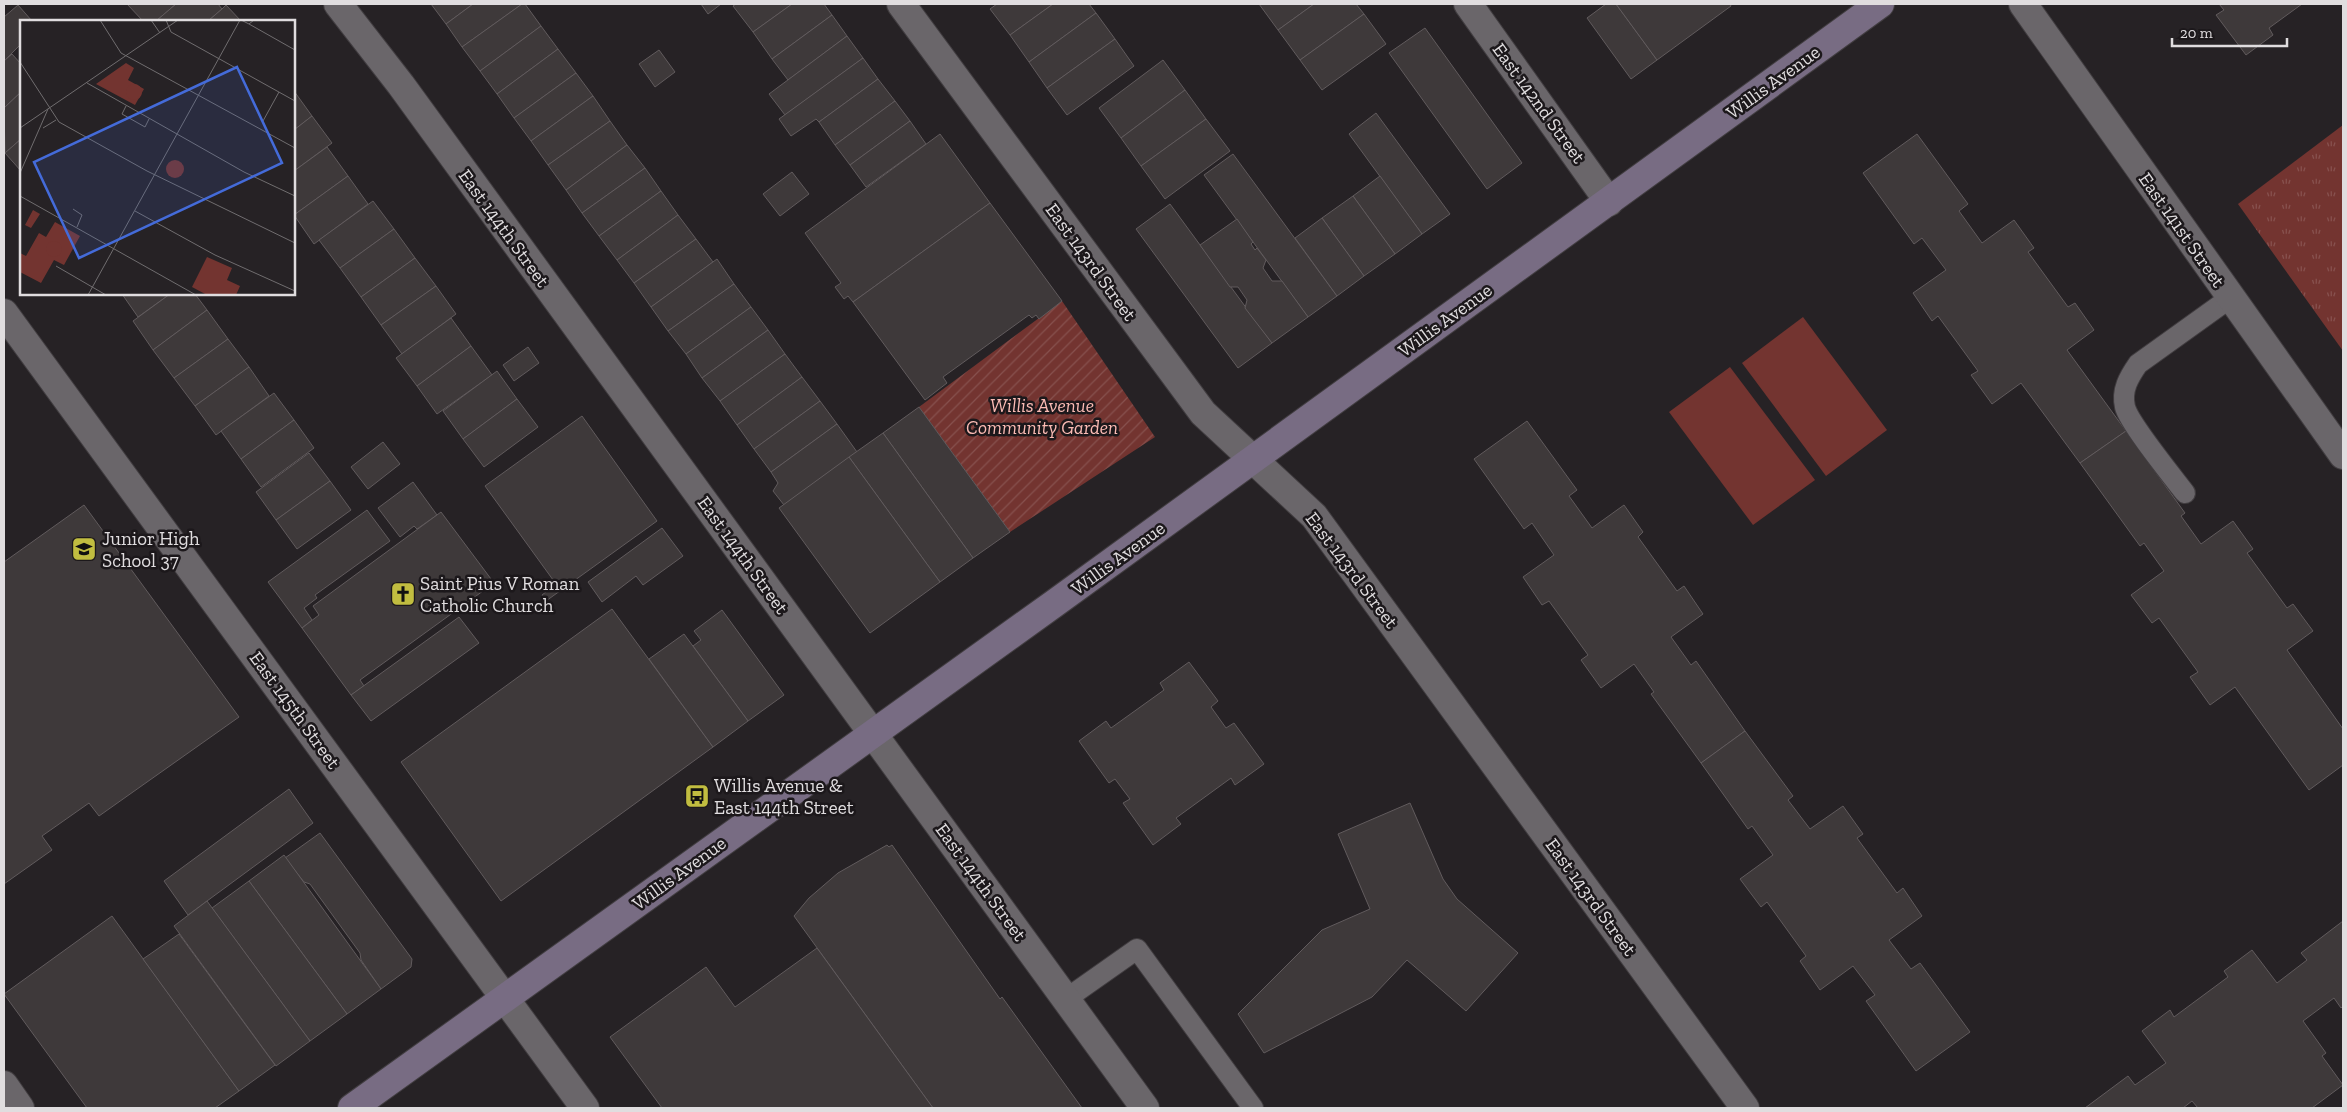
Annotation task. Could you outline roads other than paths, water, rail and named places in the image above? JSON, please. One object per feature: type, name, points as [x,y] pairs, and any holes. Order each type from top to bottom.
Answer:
[{"type":"main road","name":"Willis Avenue","points":[[352,1108],[874,734],[1880,4]]},
{"type":"street","name":"East 144th Street","points":[[338,4],[401,85],[1146,1108]]},
{"type":"street","name":"East 143rd Street","points":[[901,4],[1203,413],[1314,516],[1744,1108]]},
{"type":"street","name":"East 142nd Street","points":[[1468,4],[1609,202]]},
{"type":"street","name":"East 141st Street","points":[[2023,4],[2343,455]]},
{"type":"street","name":"East 145th Street","points":[[4,313],[585,1108]]},
{"type":"street","points":[[4,1085],[20,1108]]},
{"type":"lane","points":[[2185,493],[2128,415],[2124,392],[2129,376],[2138,364],[2230,298]]},
{"type":"lane","points":[[1066,999],[1137,949],[1253,1108]]},
{"type":"place","name":"Junior High School 37","points":[[84,549]]},
{"type":"place","name":"Saint Pius V Roman Catholic Church","points":[[403,594]]},
{"type":"place","name":"Willis Avenue & East 144th Street","points":[[697,796]]},
{"type":"park label","name":"Willis Avenue Community Garden","points":[[1042,416]]}]
